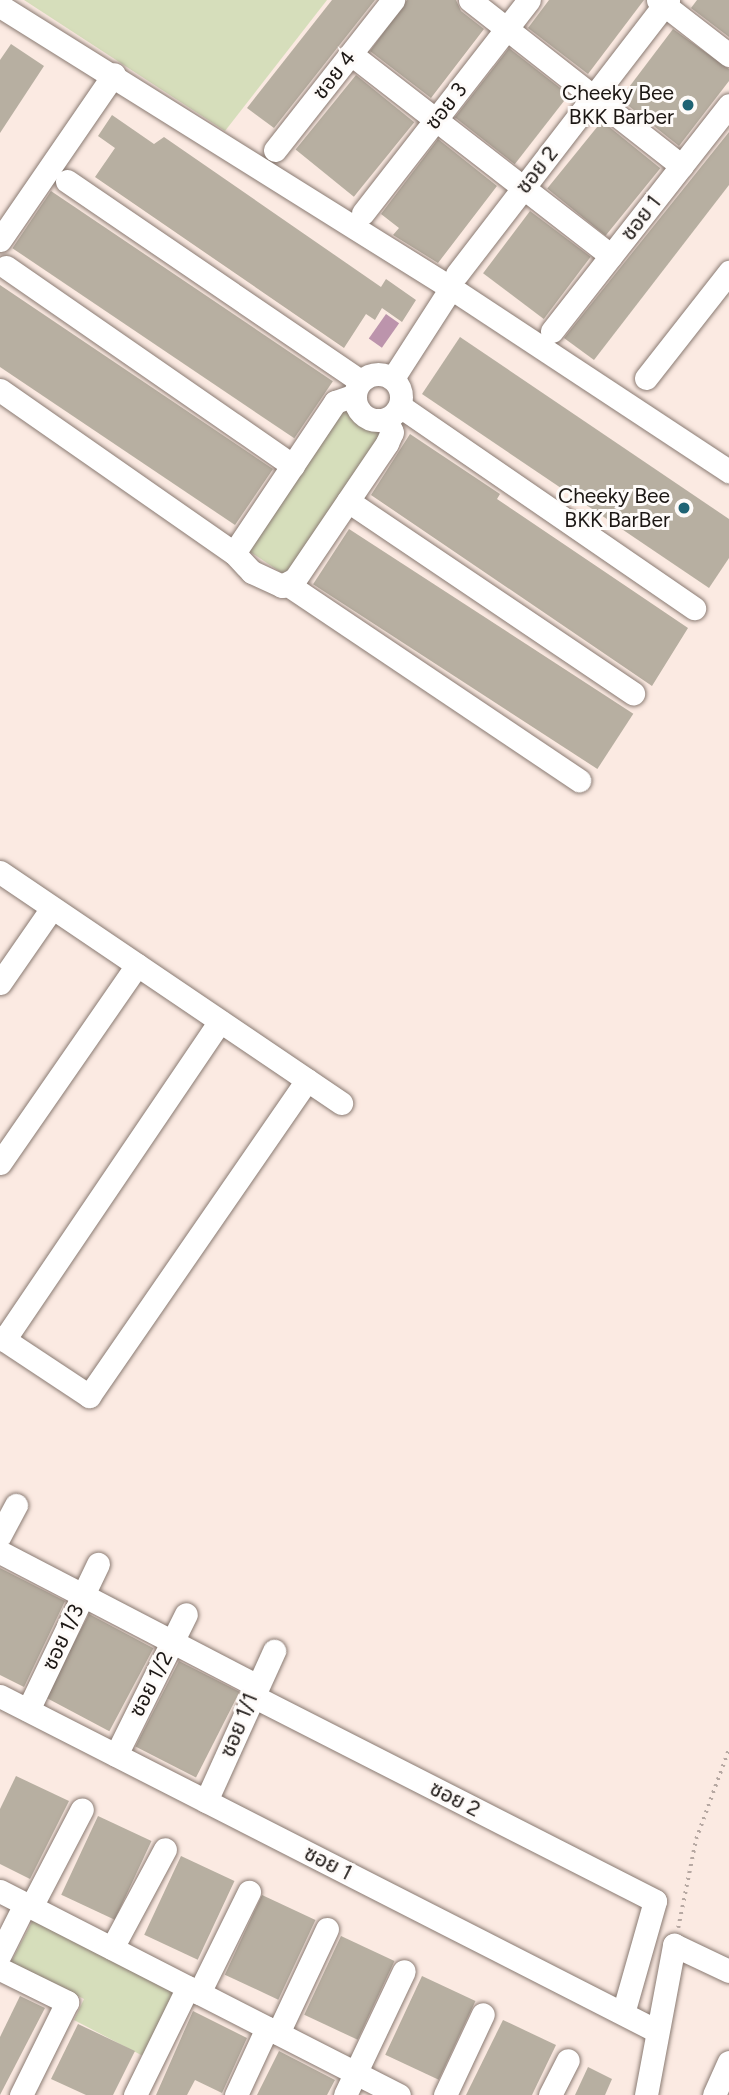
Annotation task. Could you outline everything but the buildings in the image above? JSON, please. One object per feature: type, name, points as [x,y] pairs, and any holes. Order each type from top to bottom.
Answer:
[{"type":"street","name":"ซอย 4","points":[[275,150],[393,0]]},
{"type":"street","points":[[470,0],[682,166]]},
{"type":"street","name":"ซอย 3","points":[[363,213],[529,0]]},
{"type":"street","points":[[663,2],[729,55]]},
{"type":"street","name":"ซอย 2","points":[[393,378],[454,281],[663,2]]},
{"type":"street","points":[[3,14],[114,74],[454,281],[729,471]]},
{"type":"street","points":[[351,54],[611,256]]},
{"type":"street","points":[[0,240],[114,74]]},
{"type":"street","name":"ซอย 1","points":[[552,331],[729,105]]},
{"type":"street","points":[[67,181],[358,388],[364,415],[393,412],[694,608]]},
{"type":"street","points":[[6,267],[293,466]]},
{"type":"street","points":[[646,378],[729,272]]},
{"type":"street","points":[[234,553],[335,402],[358,388],[374,373],[393,378],[402,395],[393,412],[392,432],[387,443],[287,584]]},
{"type":"street","points":[[0,390],[234,553],[269,583],[287,584],[579,780]]},
{"type":"street","points":[[348,501],[633,692]]},
{"type":"street","points":[[0,872],[341,1103]]},
{"type":"street","points":[[0,983],[52,908]]},
{"type":"street","points":[[0,1163],[137,965]]},
{"type":"street","points":[[220,1021],[2,1338],[89,1396],[307,1080]]},
{"type":"street","points":[[0,1535],[16,1505]]},
{"type":"street","name":"ซอย 2","points":[[0,1552],[172,1641],[255,1691],[655,1901],[625,2006]]},
{"type":"street","name":"ซอย 1/3","points":[[28,1710],[97,1564]]},
{"type":"street","name":"ซอย 1/2","points":[[116,1755],[186,1614]]},
{"type":"street","name":"ซอย 1/1","points":[[206,1801],[274,1651]]},
{"type":"street","name":"ซอย 1","points":[[0,1696],[206,1801],[658,2022]]},
{"type":"street","points":[[0,1954],[82,1809]]},
{"type":"street","points":[[112,1948],[165,1849]]},
{"type":"street","points":[[0,1891],[399,2095]]},
{"type":"street","points":[[135,2095],[249,1892]]},
{"type":"street","points":[[236,2095],[327,1929]]},
{"type":"street","points":[[646,2095],[674,1945],[729,1971]]},
{"type":"street","points":[[0,1969],[67,2002],[30,2092]]},
{"type":"street","points":[[345,2095],[404,1971]]},
{"type":"street","points":[[445,2095],[483,2014]]},
{"type":"street","points":[[550,2095],[568,2060]]},
{"type":"street","points":[[713,2095],[729,2062]]},
{"type":"path","points":[[674,1945],[696,1839],[729,1749]]},
{"type":"green space","points":[[24,0],[327,0],[225,131]]},
{"type":"green space","points":[[344,410],[381,435],[286,576],[249,551]]},
{"type":"green space","points":[[34,1918],[176,1992],[143,2056],[74,2020],[84,1999],[11,1962]]},
{"type":"shaded area","points":[[386,314],[399,323],[382,348],[369,339]]},
{"type":"place","name":"Cheeky Bee BKK Barber","points":[[688,105]]},
{"type":"place","name":"Cheeky Bee BKK BarBer","points":[[684,508]]}]
